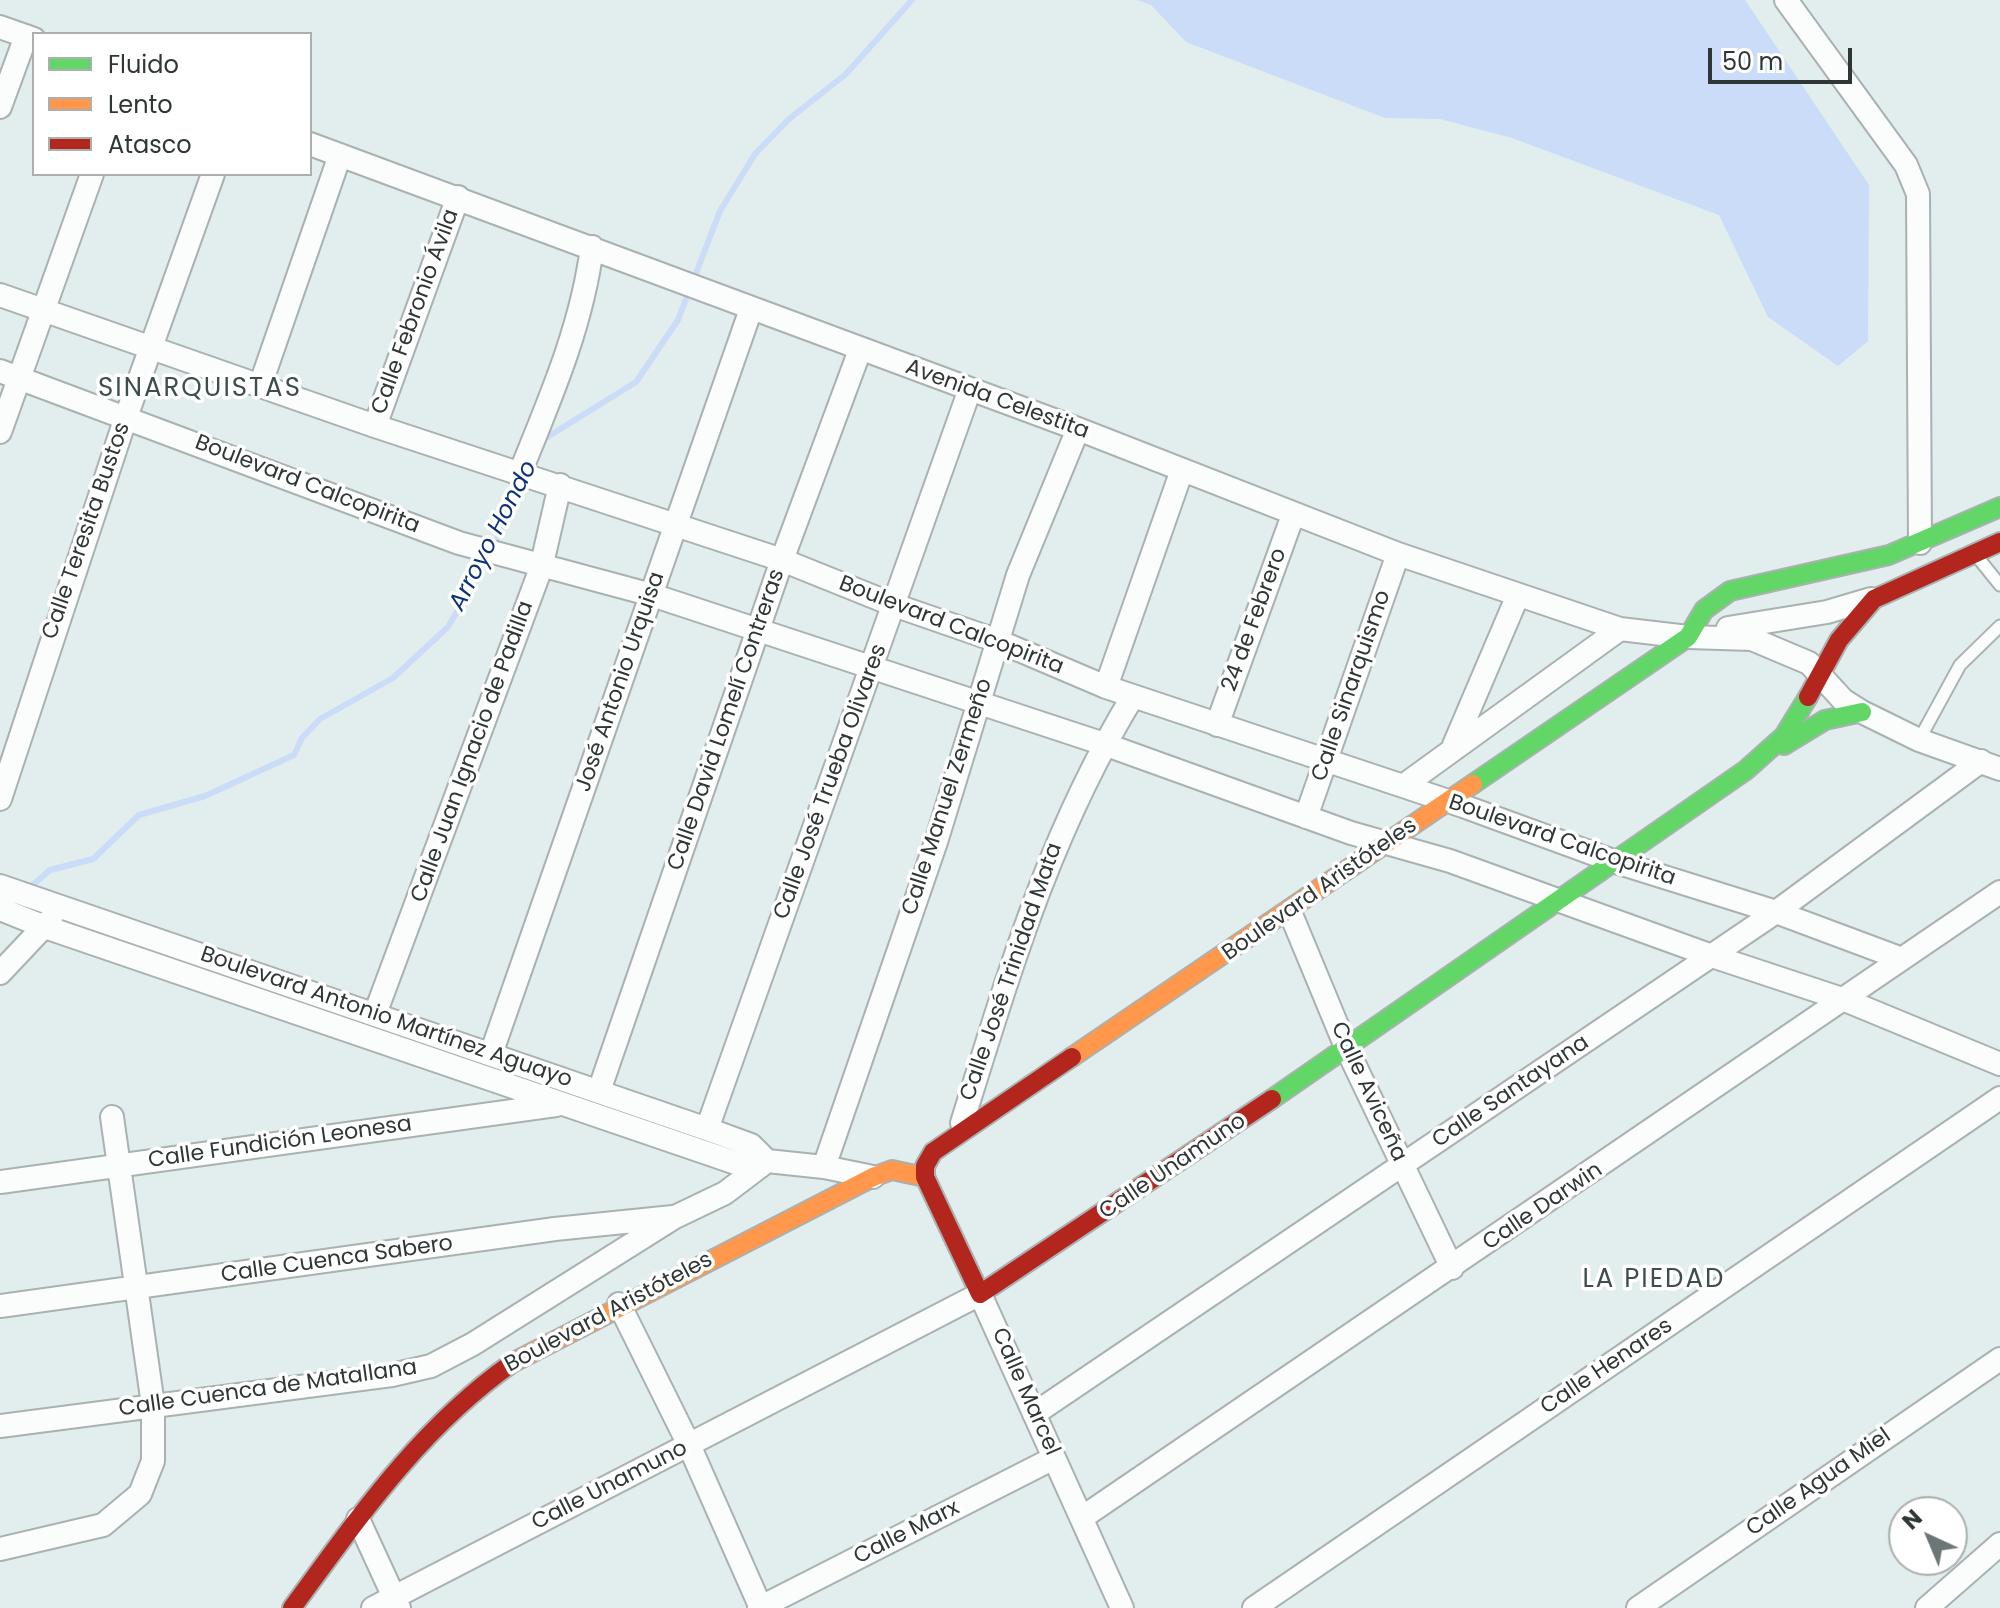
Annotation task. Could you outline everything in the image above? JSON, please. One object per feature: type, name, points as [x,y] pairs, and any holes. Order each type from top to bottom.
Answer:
[{"type":"street","points":[[1786,0],[1906,165],[1918,194],[1920,543]]},
{"type":"street","points":[[0,27],[30,38],[0,107]]},
{"type":"street","name":"Avenida Celestita","points":[[312,145],[1078,429],[1398,554],[1620,629],[1688,637]]},
{"type":"street","points":[[260,386],[340,155]]},
{"type":"street","points":[[0,432],[10,374],[43,312],[91,176]]},
{"type":"street","name":"Calle Teresita Bustos","points":[[0,799],[126,417],[212,176]]},
{"type":"street","name":"Calle Febronio Ávila","points":[[375,426],[458,197]]},
{"type":"street","name":"Calle Juan Ignacio de Padilla","points":[[375,1014],[541,568],[537,478],[587,285],[592,247]]},
{"type":"street","name":"Boulevard Calcopirita","points":[[0,295],[375,426],[782,560],[894,605],[998,641],[1106,687],[1449,801],[1616,862],[1776,912],[1902,959]]},
{"type":"street","name":"José Antonio Urquisa","points":[[491,1054],[751,309]]},
{"type":"street","name":"Calle David Lomelí Contreras","points":[[599,1091],[782,560],[860,350]]},
{"type":"street","name":"Boulevard Calcopirita","points":[[10,374],[459,543],[541,568],[652,595],[870,670],[1104,744],[1306,817],[1450,861],[1712,956],[1845,1000],[2000,1064]]},
{"type":"street","name":"Calle José Trueba Olivares","points":[[707,1129],[970,389]]},
{"type":"street","name":"Calle Manuel Zermeño","points":[[824,1167],[936,842],[1018,575],[1078,429]]},
{"type":"street","points":[[1106,687],[1182,470]]},
{"type":"street","name":"Boulevard Aristóteles","points":[[1688,637],[1699,614],[1710,601],[1730,591],[1857,564],[1920,543],[2000,507]]},
{"type":"street","name":"24 de Febrero","points":[[1217,725],[1293,515]]},
{"type":"street","name":"Boulevard Aristóteles","points":[[873,1177],[887,1165],[1050,1075],[1688,637],[1827,612],[1874,599],[2000,542]]},
{"type":"street","name":"Calle Sinarquismo","points":[[1306,817],[1398,554]]},
{"type":"street","points":[[1453,747],[1518,595]]},
{"type":"street","name":"Calle Unamuno","points":[[373,1608],[396,1603],[689,1445],[980,1294],[1119,1204],[1616,862],[1773,748],[1795,722],[1842,630],[1874,599]]},
{"type":"street","points":[[1403,786],[1620,629]]},
{"type":"street","points":[[1688,637],[1752,639],[1809,663],[1843,700],[1862,712],[1919,740],[1990,765]]},
{"type":"street","name":"Calle José Trinidad Mata","points":[[962,1123],[1038,887],[1059,833],[1104,744],[1133,696]]},
{"type":"street","points":[[1773,748],[1802,736],[1825,720],[1862,712]]},
{"type":"street","name":"Calle Santayana","points":[[1034,1414],[1990,765]]},
{"type":"street","name":"Calle Darwin","points":[[1083,1517],[2000,892]]},
{"type":"street","name":"Boulevard Antonio Martínez Aguayo","points":[[5,899],[32,896],[63,905],[751,1145],[767,1161]]},
{"type":"street","name":"Boulevard Antonio Martínez Aguayo","points":[[5,899],[45,927],[736,1163],[767,1161],[824,1167],[873,1177]]},
{"type":"street","points":[[0,973],[63,905]]},
{"type":"street","name":"Calle Aviceña","points":[[1290,912],[1346,1047],[1452,1268]]},
{"type":"street","name":"Calle Henares","points":[[1254,1608],[2000,1098]]},
{"type":"street","name":"Calle Fundición Leonesa","points":[[0,1182],[561,1104]]},
{"type":"street","name":"Boulevard Aristóteles","points":[[292,1608],[391,1473],[471,1392],[513,1362],[619,1304],[873,1177],[892,1170],[925,1177],[925,1166],[933,1152],[967,1131],[988,1111]]},
{"type":"street","points":[[0,1549],[90,1529],[125,1510],[140,1494],[153,1461],[153,1405],[112,1117]]},
{"type":"street","name":"Calle Cuenca de Matallana","points":[[0,1426],[392,1375],[431,1366],[675,1217],[725,1193],[767,1161]]},
{"type":"street","name":"Calle Marcel","points":[[925,1177],[1122,1608]]},
{"type":"street","name":"Calle Cuenca Sabero","points":[[0,1306],[618,1221],[675,1217]]},
{"type":"street","points":[[619,1304],[689,1445],[760,1608]]},
{"type":"street","name":"Calle Agua Miel","points":[[1638,1608],[2000,1359]]},
{"type":"street","name":"Calle Marx","points":[[760,1608],[1054,1458]]},
{"type":"street","points":[[358,1519],[396,1603]]},
{"type":"street","points":[[1927,1608],[2000,1544]]},
{"type":"lane","points":[[1975,554],[2000,585]]},
{"type":"lane","points":[[1919,740],[1960,665],[2000,626]]},
{"type":"water","points":[[1137,0],[1745,0],[1869,185],[1868,341],[1838,366],[1768,317],[1719,215],[1512,138],[1440,119],[1385,118],[1186,42],[1151,5]]},
{"type":"waterway","name":"Arroyo Hondo","points":[[541,441],[636,382],[678,320],[720,211],[755,154],[789,119],[846,74],[912,0]]},
{"type":"waterway","name":"Arroyo Hondo","points":[[493,547],[524,481]]},
{"type":"waterway","name":"Arroyo Hondo","points":[[28,889],[50,870],[93,859],[139,815],[205,796],[294,755],[302,738],[320,719],[393,678],[448,627],[489,557]]},
{"type":"traffic: fast","points":[[1473,784],[1688,637],[1704,610],[1730,591],[1889,555],[2000,507]]},
{"type":"traffic: fast","points":[[1272,1099],[1746,770],[1784,736],[1808,697]]},
{"type":"traffic: fast","points":[[1784,745],[1825,720],[1862,712]]},
{"type":"traffic: slow","points":[[1072,1057],[1473,784]]},
{"type":"traffic: slow","points":[[512,1363],[873,1177],[892,1170],[925,1177]]},
{"type":"traffic: jam","points":[[1808,697],[1839,640],[1874,599],[2000,542]]},
{"type":"traffic: jam","points":[[1072,1057],[933,1152],[925,1166],[925,1177],[980,1294],[1272,1099]]},
{"type":"traffic: jam","points":[[292,1608],[392,1476],[448,1416],[512,1363]]},
{"type":"district","name":"SINARQUISTAS","points":[[200,389]]},
{"type":"district","name":"LA PIEDAD","points":[[1654,1280]]}]
